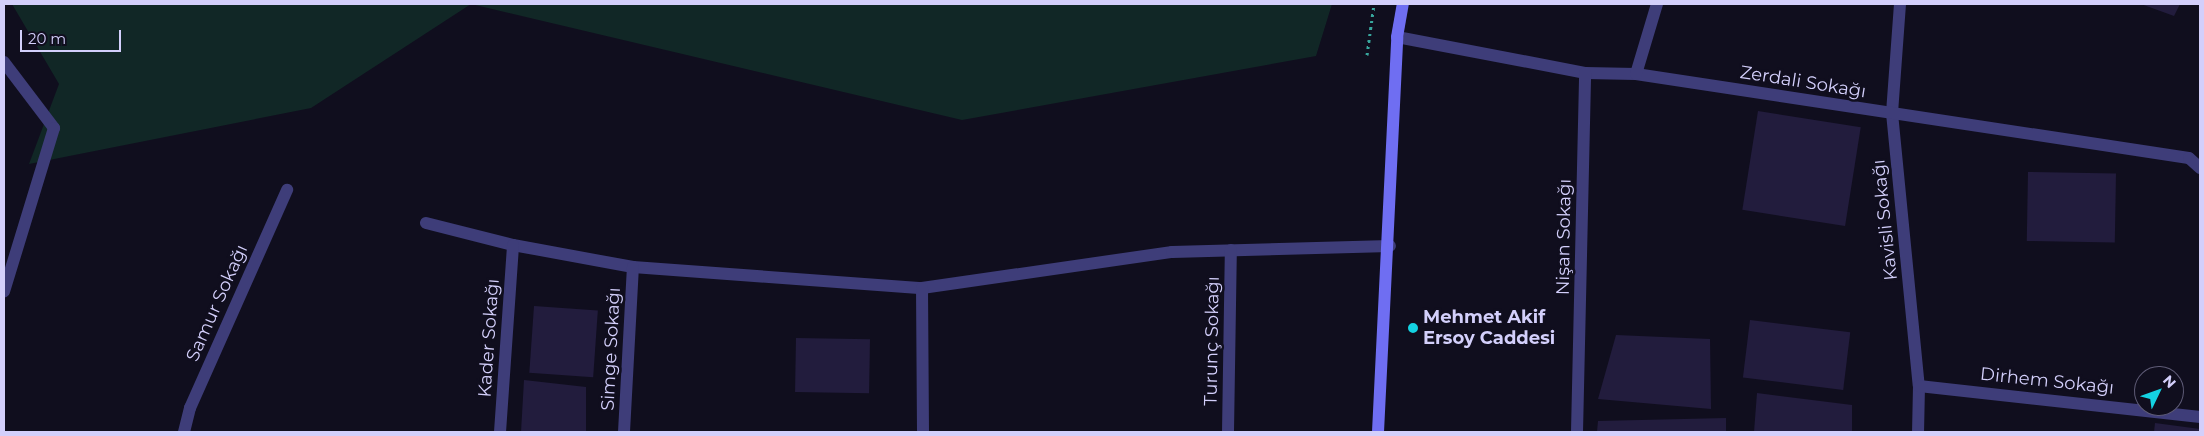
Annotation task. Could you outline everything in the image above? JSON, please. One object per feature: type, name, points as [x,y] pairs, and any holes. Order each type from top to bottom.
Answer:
[{"type":"street","points":[[1378,432],[1390,246],[1397,38],[1403,4]]},
{"type":"street","points":[[1636,74],[1657,4]]},
{"type":"street","name":"Kavisli Sokağı","points":[[1900,4],[1892,113],[1919,386],[1918,432]]},
{"type":"street","name":"Zerdali Sokağı","points":[[1397,38],[1585,73],[1636,74],[2189,158],[2200,168]]},
{"type":"street","points":[[4,62],[54,128],[4,292]]},
{"type":"street","name":"Nişan Sokağı","points":[[1577,432],[1585,73]]},
{"type":"street","name":"Samur Sokağı","points":[[184,432],[190,408],[287,190]]},
{"type":"street","points":[[426,223],[513,245],[632,266],[922,288],[1172,252],[1390,246]]},
{"type":"street","name":"Kader Sokağı","points":[[500,432],[513,245]]},
{"type":"street","name":"Turunç Sokağı","points":[[1228,432],[1231,250]]},
{"type":"street","name":"Simge Sokağı","points":[[624,432],[632,266]]},
{"type":"street","points":[[922,288],[923,432]]},
{"type":"street","name":"Dirhem Sokağı","points":[[1919,386],[2200,417]]},
{"type":"path","points":[[1367,55],[1374,4]]},
{"type":"green space","points":[[12,4],[471,4],[311,108],[29,164],[59,84]]},
{"type":"green space","points":[[471,4],[1332,4],[1316,56],[962,120]]},
{"type":"building","points":[[2141,4],[2180,4],[2174,16]]},
{"type":"building","points":[[1758,111],[1861,127],[1845,226],[1742,210]]},
{"type":"building","points":[[2028,172],[2116,174],[2115,243],[2027,241]]},
{"type":"building","points":[[534,306],[598,310],[593,377],[529,373]]},
{"type":"building","points":[[1750,320],[1850,332],[1843,390],[1743,378]]},
{"type":"building","points":[[1616,335],[1710,339],[1711,409],[1598,399]]},
{"type":"building","points":[[796,338],[870,339],[869,393],[795,392]]},
{"type":"building","points":[[524,380],[586,387],[586,432],[521,432]]},
{"type":"building","points":[[1757,393],[1852,405],[1852,432],[1754,432]]},
{"type":"building","points":[[1726,418],[1726,432],[1597,432],[1598,421]]},
{"type":"building","points":[[2155,423],[2200,429],[2200,432],[2154,432]]},
{"type":"place","name":"Mehmet Akif Ersoy Caddesi","points":[[1413,328]]}]
